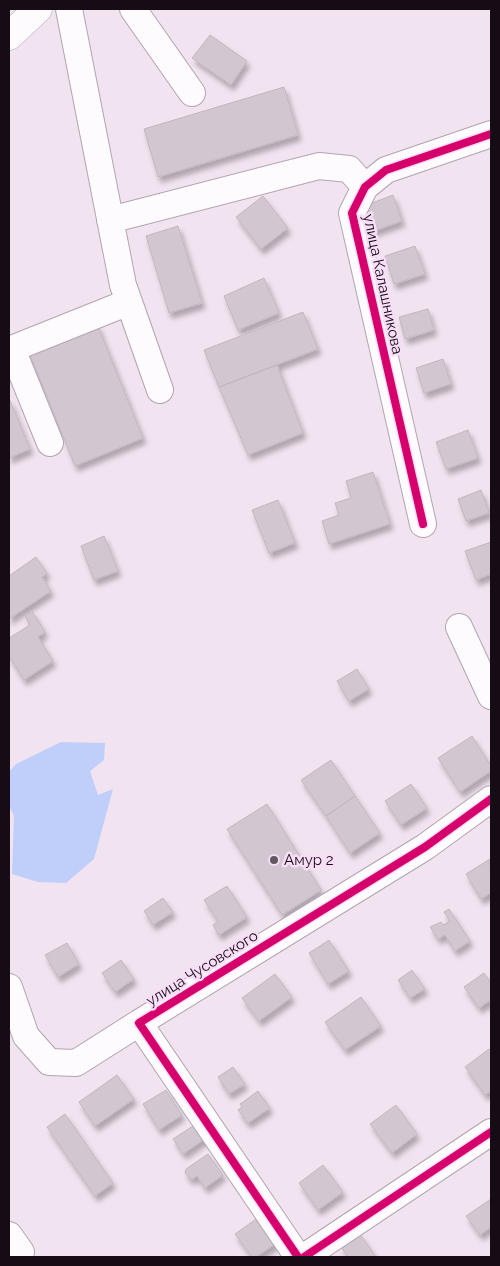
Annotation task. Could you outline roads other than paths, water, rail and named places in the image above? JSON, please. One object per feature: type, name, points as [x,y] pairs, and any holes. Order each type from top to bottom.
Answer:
[{"type":"main road","points":[[9,36],[38,9]]},
{"type":"street","points":[[69,9],[123,285],[160,390]]},
{"type":"street","points":[[132,9],[192,93]]},
{"type":"street","name":"улица Калашникова","points":[[423,524],[352,213],[365,187],[386,170],[491,134]]},
{"type":"street","points":[[110,220],[319,166],[349,169],[365,187]]},
{"type":"street","points":[[50,443],[10,350],[129,302]]},
{"type":"street","points":[[459,627],[491,696]]},
{"type":"street","name":"улица Чусовского","points":[[9,987],[26,1036],[49,1062],[76,1063],[425,847],[491,799]]},
{"type":"street","name":"улица Чусовского","points":[[139,1024],[298,1257]]},
{"type":"street","points":[[304,1257],[491,1132]]},
{"type":"water","points":[[61,742],[105,743],[104,760],[90,771],[98,795],[113,789],[94,859],[66,883],[38,882],[12,874],[14,816],[9,805],[9,772],[16,764]]},
{"type":"place","name":"Амур 2","points":[[274,860]]}]
